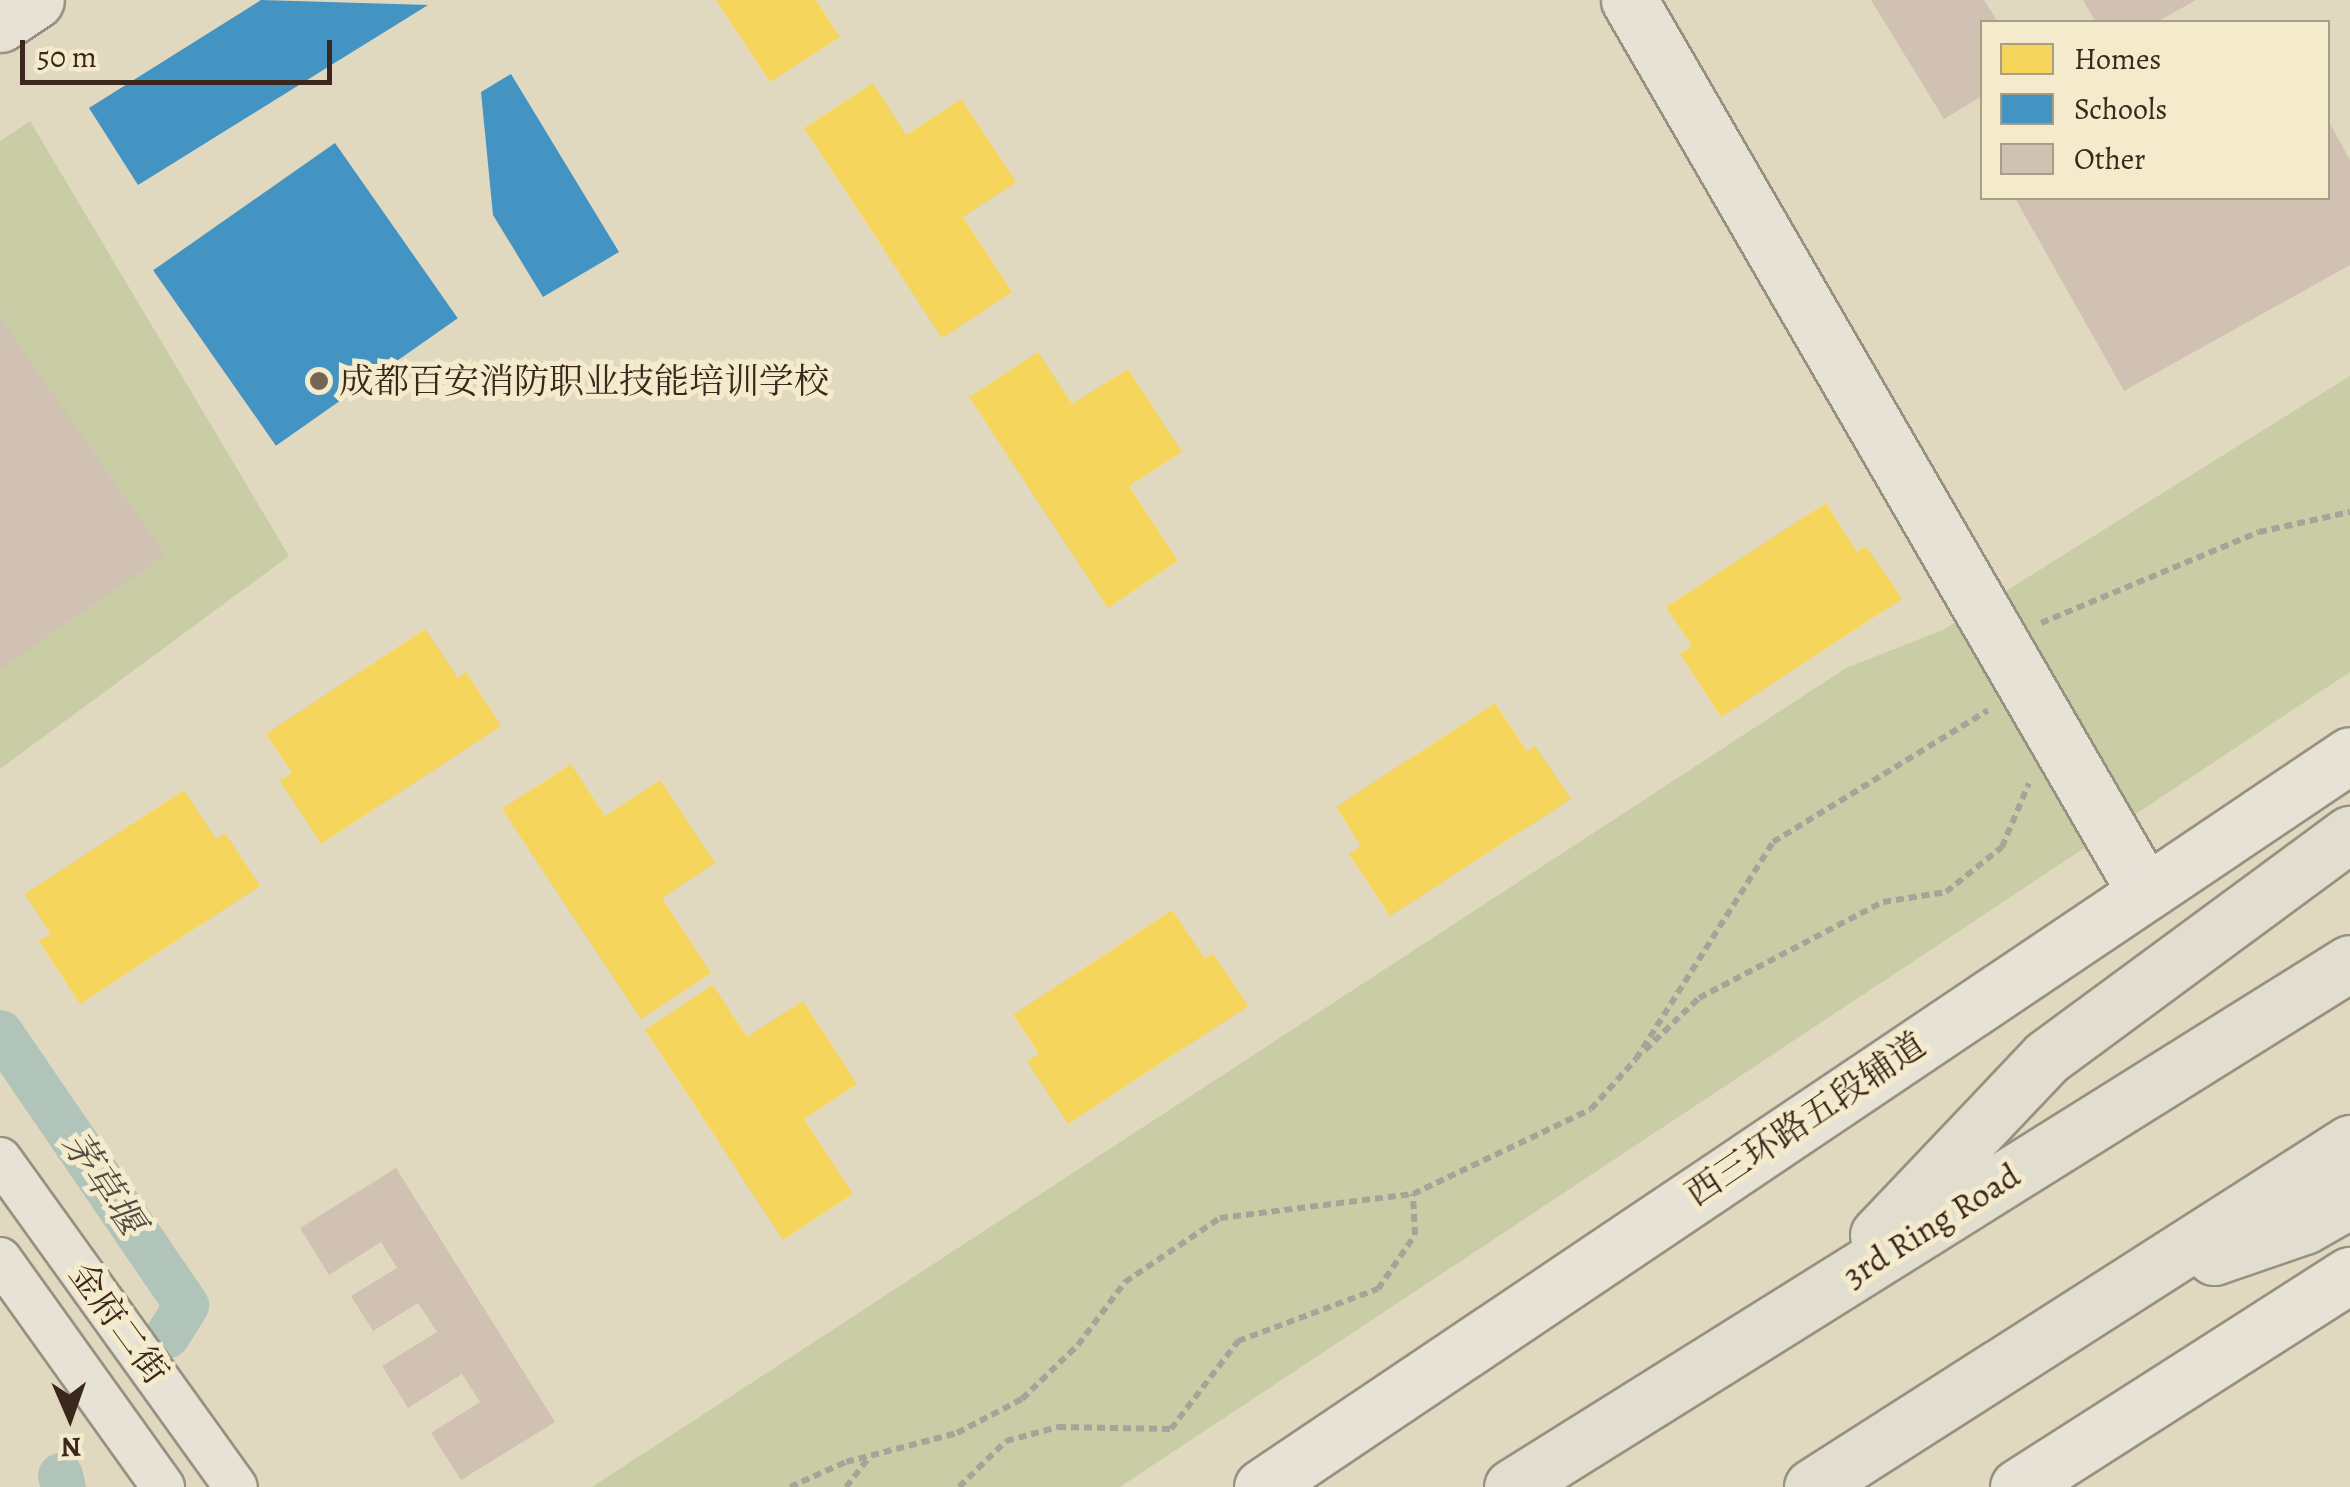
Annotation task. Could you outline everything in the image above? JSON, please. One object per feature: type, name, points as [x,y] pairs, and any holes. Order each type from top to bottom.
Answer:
[{"type":"highway","points":[[1824,1292],[2047,1057],[2350,834]]},
{"type":"highway","name":"3rd Ring Road","points":[[1512,1487],[2350,963]]},
{"type":"highway","points":[[1812,1487],[2144,1280],[2350,1143]]},
{"type":"highway","points":[[2144,1280],[2304,1226],[2350,1200]]},
{"type":"main road","points":[[0,24],[36,0]]},
{"type":"main road","points":[[1630,0],[2144,888]]},
{"type":"main road","name":"西三环路五段辅道","points":[[1262,1487],[2144,888],[2350,755]]},
{"type":"main road","points":[[2018,1487],[2350,1275]]},
{"type":"street","name":"金府二街","points":[[0,1159],[236,1487]]},
{"type":"street","name":"金府二街","points":[[0,1259],[163,1487]]},
{"type":"path","points":[[1636,1059],[1773,842],[2016,662],[2259,532],[2350,512]]},
{"type":"path","points":[[790,1487],[870,1455],[957,1434],[1022,1399],[1078,1344],[1125,1282],[1220,1218],[1413,1194],[1591,1109],[1700,998],[1884,902],[1946,892],[2002,848],[2034,771],[2068,755]]},
{"type":"path","points":[[959,1487],[1006,1441],[1058,1426],[1171,1429],[1238,1341],[1378,1289],[1415,1236],[1413,1194]]},
{"type":"path","points":[[846,1487],[870,1455]]},
{"type":"green space","points":[[30,121],[289,556],[0,769],[0,141]]},
{"type":"green space","points":[[2350,376],[2350,672],[1120,1487],[592,1487],[1846,668],[1945,629]]},
{"type":"building: Homes","points":[[716,0],[816,0],[840,37],[770,82]]},
{"type":"building: Homes","points":[[873,83],[906,135],[961,99],[1016,182],[963,217],[1012,292],[942,338],[804,128]]},
{"type":"building: Homes","points":[[1038,352],[1072,404],[1128,369],[1182,452],[1129,486],[1178,561],[1108,608],[969,397]]},
{"type":"building: Homes","points":[[1826,503],[1857,552],[1866,546],[1902,599],[1721,717],[1680,654],[1692,646],[1666,607]]},
{"type":"building: Homes","points":[[425,629],[458,678],[466,672],[501,726],[321,844],[280,781],[292,773],[266,734]]},
{"type":"building: Homes","points":[[1495,703],[1527,751],[1535,746],[1571,799],[1390,916],[1349,854],[1361,846],[1336,807]]},
{"type":"building: Homes","points":[[571,764],[605,816],[660,780],[715,863],[662,898],[711,973],[641,1019],[502,809]]},
{"type":"building: Homes","points":[[184,790],[216,839],[225,833],[260,886],[80,1004],[39,941],[51,934],[25,894]]},
{"type":"building: Homes","points":[[1172,910],[1205,959],[1213,953],[1248,1006],[1068,1124],[1027,1061],[1039,1054],[1013,1015]]},
{"type":"building: Homes","points":[[713,985],[747,1037],[803,1001],[857,1084],[804,1119],[853,1194],[783,1240],[645,1030]]},
{"type":"building: Schools","points":[[261,0],[428,5],[138,185],[89,108]]},
{"type":"building: Schools","points":[[511,74],[619,252],[543,297],[493,215],[481,92]]},
{"type":"building: Schools","points":[[335,143],[458,318],[276,446],[153,270]]},
{"type":"building: Other","points":[[1871,0],[1984,0],[1997,20],[1980,20],[1980,97],[1944,119]]},
{"type":"building: Other","points":[[2083,0],[2196,0],[2161,20],[2095,20]]},
{"type":"building: Other","points":[[2330,124],[2350,160],[2350,265],[2124,391],[2016,200],[2330,200]]},
{"type":"building: Other","points":[[0,317],[165,555],[0,669]]},
{"type":"building: Other","points":[[396,1168],[555,1422],[461,1480],[431,1433],[480,1402],[462,1374],[408,1408],[382,1366],[437,1332],[418,1303],[373,1331],[351,1296],[397,1268],[381,1242],[329,1275],[300,1228]]},
{"type":"waterway","name":"茅草堰","points":[[0,1032],[186,1305],[167,1335]]},
{"type":"waterway","name":"茅草堰","points":[[60,1475],[63,1487]]},
{"type":"place","name":"成都百安消防职业技能培训学校","points":[[319,381]]}]
